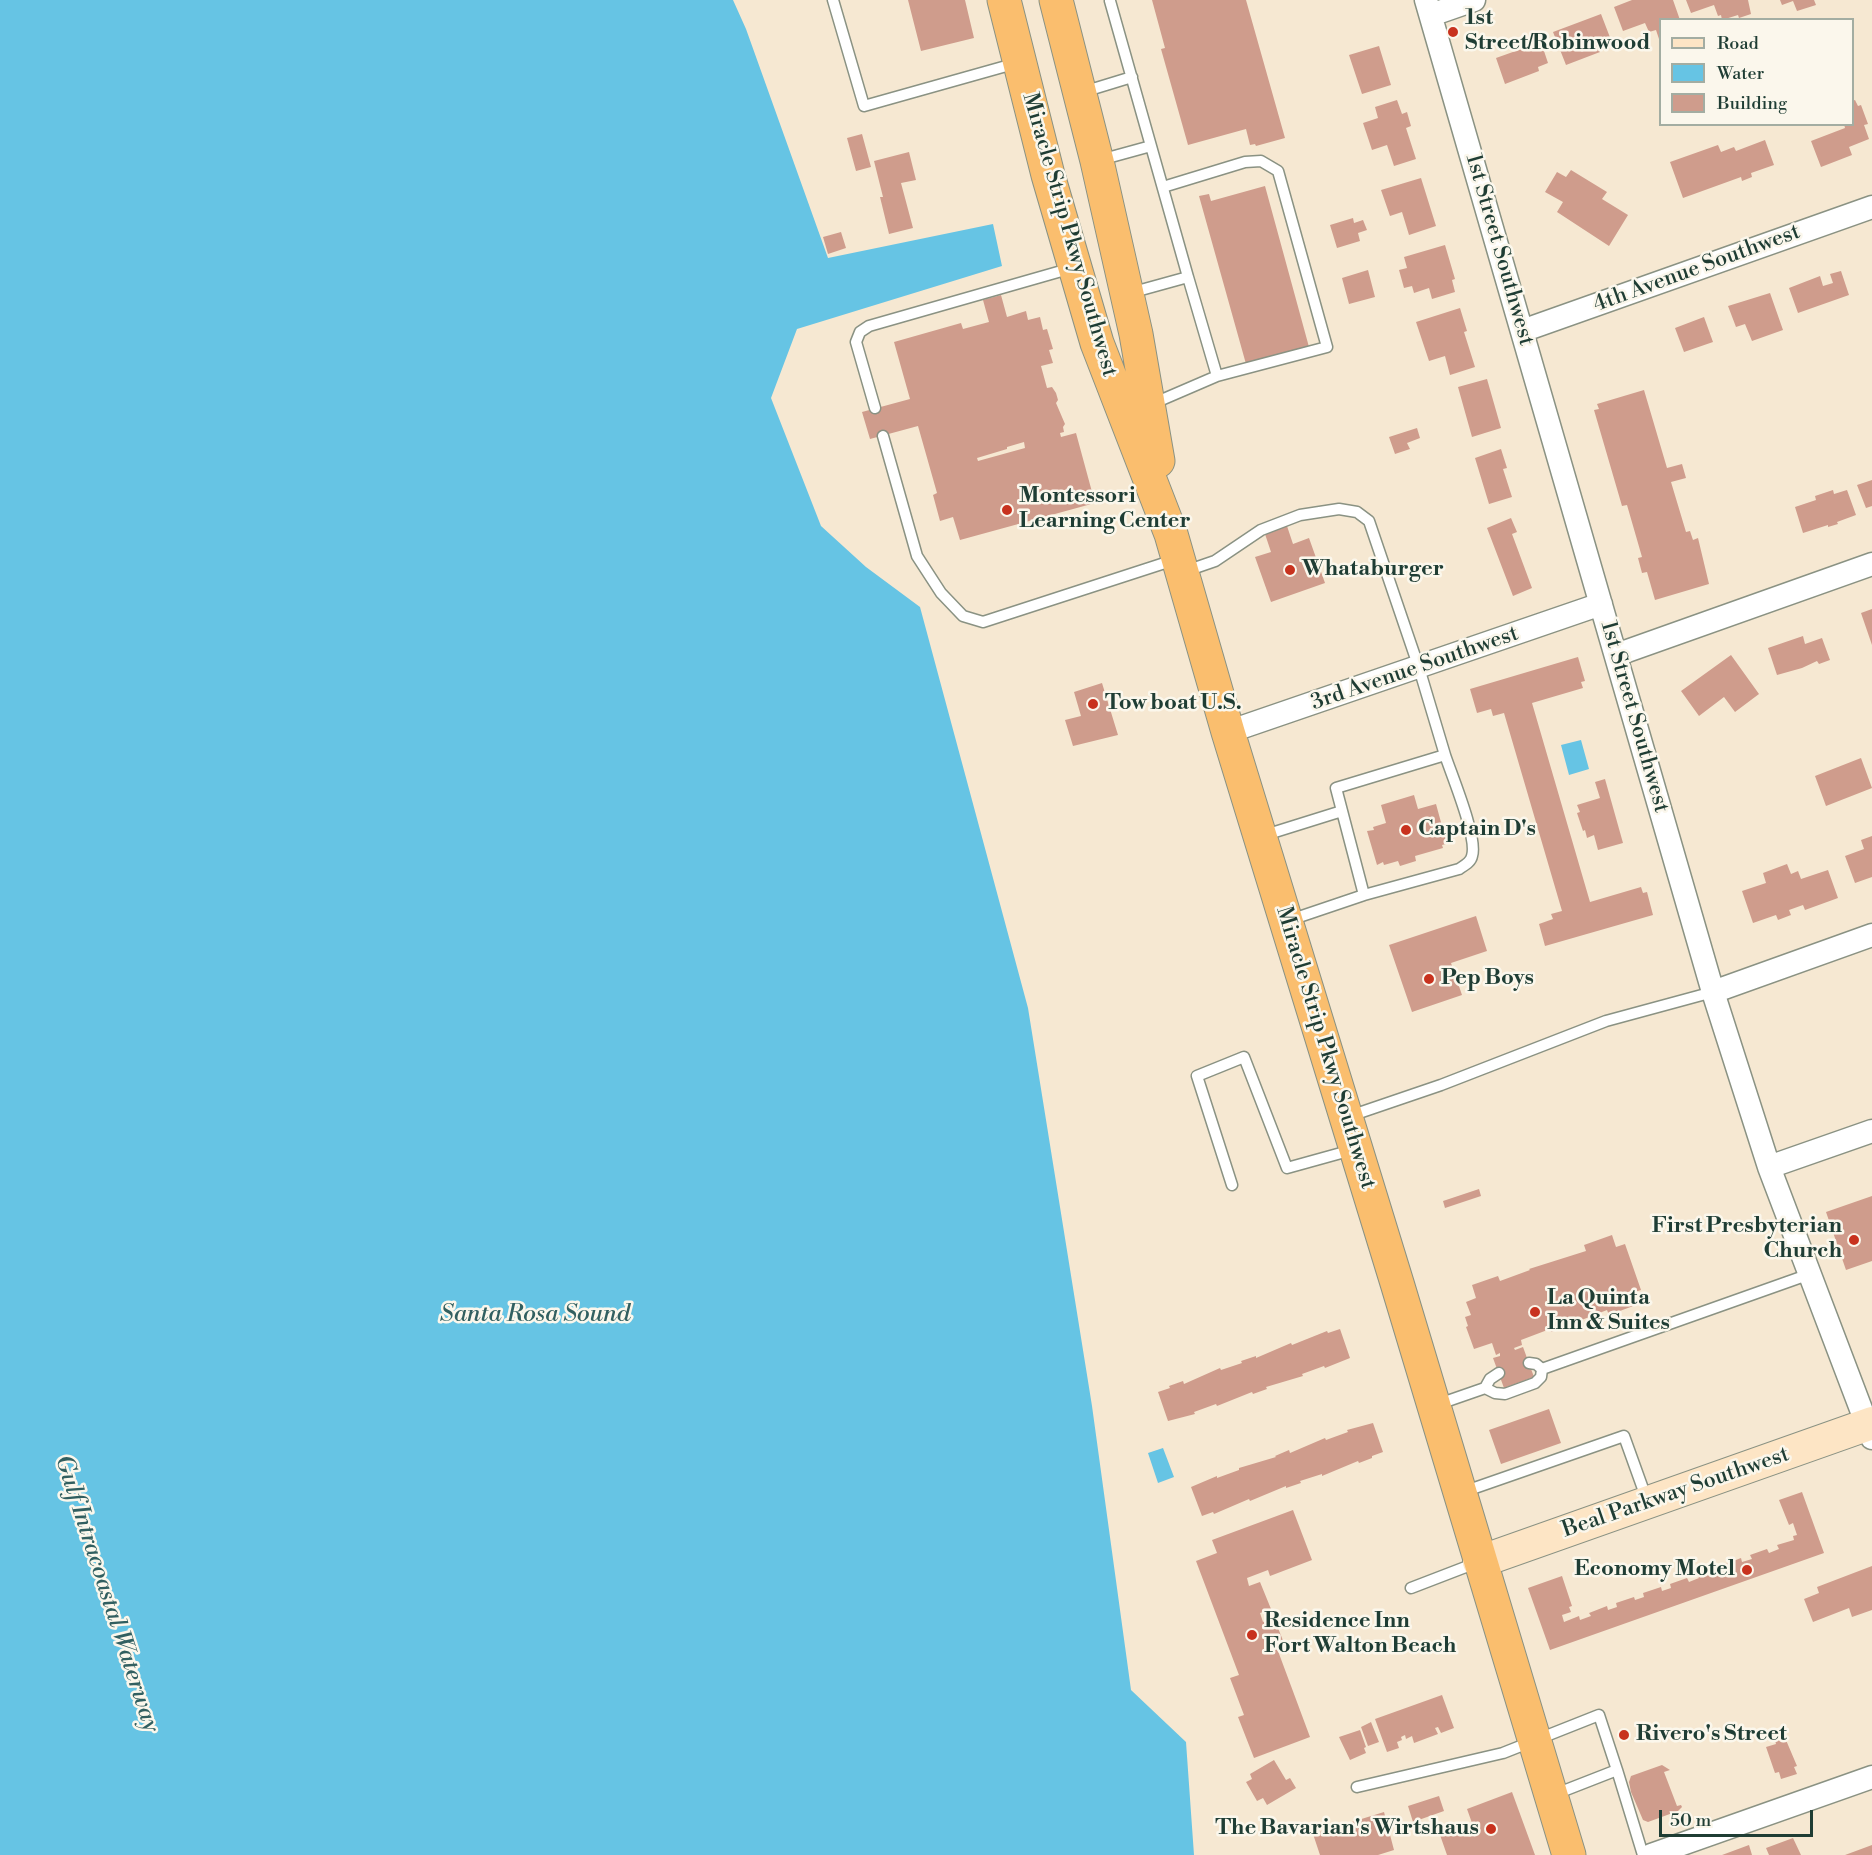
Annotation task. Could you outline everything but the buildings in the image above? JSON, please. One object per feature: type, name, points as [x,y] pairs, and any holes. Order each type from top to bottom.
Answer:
[{"type":"highway","name":"Miracle Strip Pkwy Southwest","points":[[1004,0],[1048,175],[1097,343],[1177,555],[1228,732],[1569,1855]]},
{"type":"highway","name":"Miracle Strip Pkwy Southwest","points":[[1056,0],[1097,161],[1127,294],[1177,555]]},
{"type":"main road","name":"Beal Parkway Southwest","points":[[1479,1562],[1870,1429]]},
{"type":"street","points":[[1428,8],[1474,0]]},
{"type":"street","name":"1st Street Southwest","points":[[1428,8],[1713,992],[1769,1167],[1870,1429]]},
{"type":"street","name":"4th Avenue Southwest","points":[[1522,331],[1872,207]]},
{"type":"street","points":[[1616,655],[1872,564]]},
{"type":"street","name":"3rd Avenue Southwest","points":[[1228,732],[1601,604]]},
{"type":"street","points":[[1713,992],[1872,935]]},
{"type":"street","points":[[1769,1167],[1872,1131]]},
{"type":"street","points":[[1651,1855],[1872,1777]]},
{"type":"lane","points":[[833,0],[864,106],[1020,62]]},
{"type":"lane","points":[[1110,1],[1217,376]]},
{"type":"lane","points":[[1080,93],[1132,77]]},
{"type":"lane","points":[[1097,161],[1151,146]]},
{"type":"lane","points":[[1149,406],[1217,376],[1327,347],[1278,171],[1261,161],[1245,162],[1163,187]]},
{"type":"lane","points":[[875,408],[856,342],[860,332],[869,326],[1075,267]]},
{"type":"lane","points":[[1127,294],[1188,277]]},
{"type":"lane","points":[[883,436],[917,556],[941,593],[963,616],[983,622],[1177,555],[1215,561],[1261,530],[1300,515],[1339,509],[1357,512],[1369,521],[1419,668],[1469,828],[1474,848],[1472,860],[1460,869],[1364,895],[1286,921]]},
{"type":"lane","points":[[1364,895],[1336,788],[1445,755]]},
{"type":"lane","points":[[1260,836],[1342,811]]},
{"type":"lane","points":[[1346,1117],[1441,1085],[1606,1021],[1713,992]]},
{"type":"lane","points":[[1232,1185],[1197,1076],[1244,1057],[1287,1168],[1356,1149]]},
{"type":"lane","points":[[1542,1369],[1810,1275]]},
{"type":"lane","points":[[1529,1363],[1536,1364],[1542,1369]]},
{"type":"lane","points":[[1485,1388],[1495,1393],[1505,1394],[1536,1383],[1541,1377],[1542,1369]]},
{"type":"lane","points":[[1433,1406],[1485,1388],[1490,1379],[1499,1373]]},
{"type":"lane","points":[[1459,1493],[1624,1436],[1648,1503]]},
{"type":"lane","points":[[1412,1588],[1479,1562]]},
{"type":"lane","points":[[1357,1787],[1503,1753],[1599,1715],[1643,1855]]},
{"type":"lane","points":[[1550,1796],[1617,1770]]},
{"type":"water","name":"Santa Rosa Sound","points":[[0,0],[733,0],[746,29],[828,258],[993,224],[1002,266],[797,329],[771,398],[821,526],[866,567],[920,607],[1028,1008],[1092,1406],[1131,1690],[1186,1742],[1194,1855],[0,1855]]},
{"type":"water","points":[[1581,740],[1589,769],[1569,775],[1561,745]]},
{"type":"water","points":[[1163,1448],[1174,1477],[1158,1483],[1148,1453]]},
{"type":"place","name":"1st Street/Robinwood","points":[[1453,32]]},
{"type":"place","name":"Montessori Learning Center","points":[[1007,510]]},
{"type":"place","name":"Whataburger","points":[[1290,570]]},
{"type":"place","name":"Tow boat U.S.","points":[[1093,704]]},
{"type":"place","name":"Captain D's","points":[[1406,830]]},
{"type":"place","name":"Pep Boys","points":[[1429,979]]},
{"type":"place","name":"First Presbyterian Church","points":[[1854,1240]]},
{"type":"place","name":"La Quinta Inn & Suites","points":[[1535,1312]]},
{"type":"place","name":"Economy Motel","points":[[1747,1570]]},
{"type":"place","name":"Residence Inn Fort Walton Beach","points":[[1252,1635]]},
{"type":"place","name":"Rivero's Street","points":[[1624,1735]]},
{"type":"place","name":"The Bavarian's Wirtshaus","points":[[1491,1829]]},
{"type":"water label","name":"Gulf Intracoastal Waterway","points":[[106,1594]]}]
